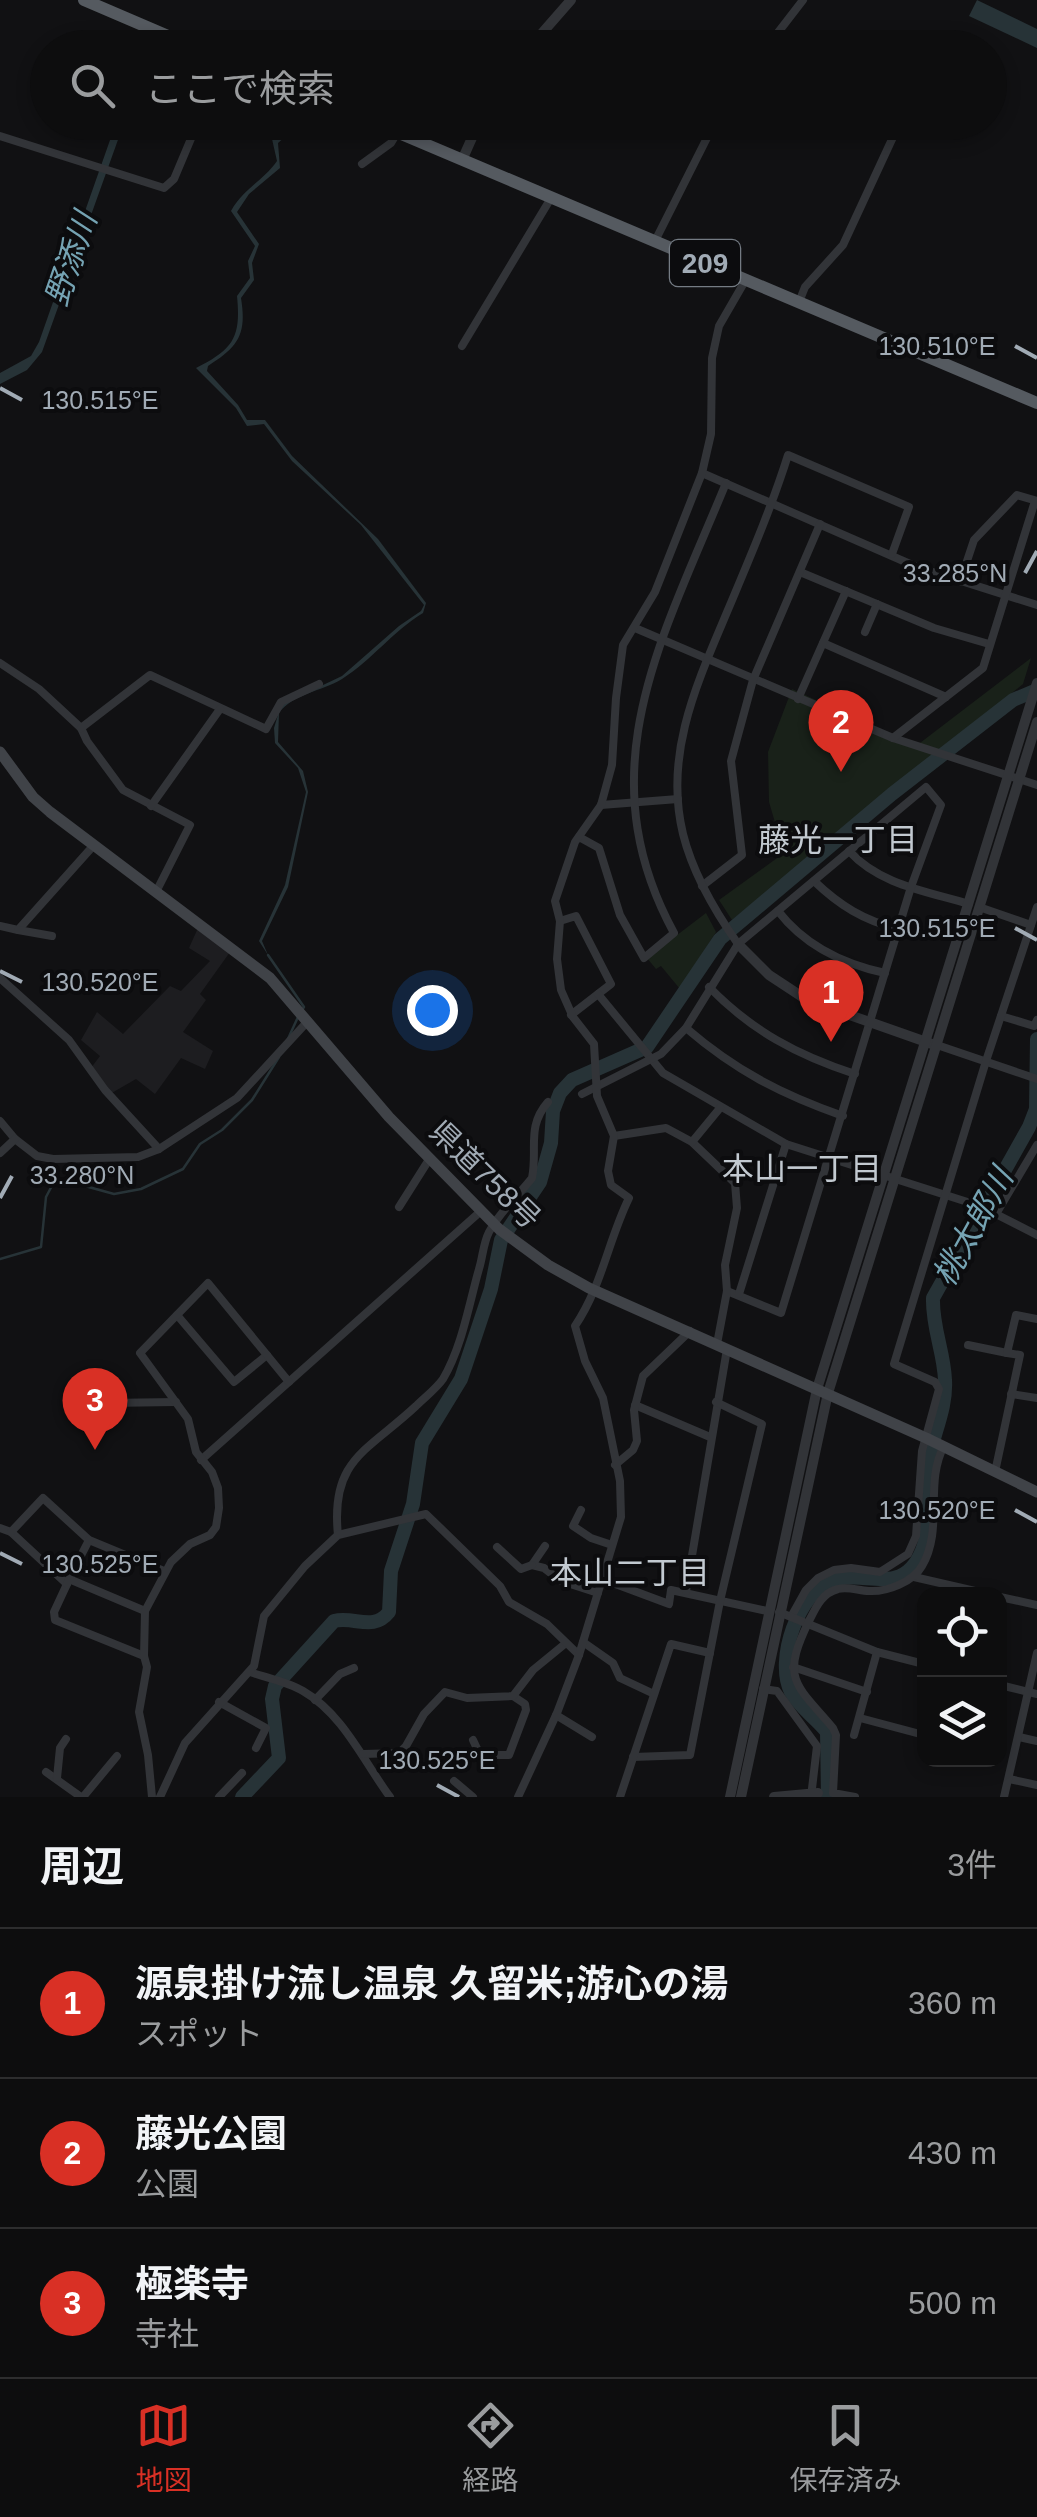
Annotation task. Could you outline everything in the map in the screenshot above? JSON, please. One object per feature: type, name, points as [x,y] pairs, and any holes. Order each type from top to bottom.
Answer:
[{"type":"highway","points":[[84,0],[154,30]]},
{"type":"highway","name":"209","points":[[415,140],[1037,403]]},
{"type":"main road","name":"県道758号","points":[[0,752],[33,797],[270,978],[389,1116],[481,1211],[548,1265],[1037,1492]]},
{"type":"street","points":[[545,30],[571,0]]},
{"type":"street","points":[[780,30],[803,0]]},
{"type":"street","points":[[0,136],[164,188],[174,179],[190,140]]},
{"type":"street","points":[[362,164],[394,140]]},
{"type":"street","points":[[463,158],[471,140]]},
{"type":"street","points":[[654,242],[706,140]]},
{"type":"street","points":[[798,302],[804,287],[843,246],[892,140]]},
{"type":"street","points":[[462,346],[551,198]]},
{"type":"street","points":[[518,1797],[556,1715],[583,1642],[621,1517],[620,1481],[603,1398],[576,1337],[575,1326],[595,1290],[614,1229],[629,1198],[611,1185],[608,1171],[614,1136],[596,1086],[594,1044],[571,1014],[562,990],[556,959],[560,920],[555,900],[579,836],[601,805],[612,765],[624,644],[647,609],[670,560],[702,473],[711,434],[712,358],[719,326],[745,281]]},
{"type":"street","points":[[892,554],[909,507],[788,454],[772,503],[688,706],[679,751],[678,799],[683,832],[702,886],[738,944],[769,975],[807,1000],[1037,1079]]},
{"type":"street","points":[[702,473],[916,567],[1037,604]]},
{"type":"street","points":[[579,836],[599,848],[620,915],[644,958],[674,933],[644,867],[633,803],[643,692],[726,484]]},
{"type":"street","points":[[893,738],[983,668],[1036,501],[1017,495],[974,540],[960,582]]},
{"type":"street","points":[[702,886],[742,855],[731,761],[753,680],[820,524]]},
{"type":"street","points":[[800,572],[934,628],[989,644]]},
{"type":"street","points":[[798,698],[846,591]]},
{"type":"street","points":[[866,632],[877,604]]},
{"type":"street","points":[[635,628],[893,738],[1037,785]]},
{"type":"street","points":[[822,642],[946,697]]},
{"type":"street","points":[[0,663],[39,689],[80,728],[123,790],[190,825],[156,892]]},
{"type":"street","points":[[80,728],[150,675],[266,729],[281,702],[319,684]]},
{"type":"street","points":[[730,1797],[822,1391],[1014,777],[1037,684]]},
{"type":"street","points":[[151,806],[220,709]]},
{"type":"street","points":[[1014,777],[1037,722]]},
{"type":"street","points":[[582,1094],[650,1058],[686,1028],[738,944],[926,788],[941,805],[898,929],[781,1313],[727,1292]]},
{"type":"street","points":[[601,805],[678,799]]},
{"type":"street","points":[[18,930],[94,845]]},
{"type":"street","points":[[849,851],[884,879],[1031,925]]},
{"type":"street","points":[[814,881],[844,908],[898,929]]},
{"type":"street","points":[[791,1617],[806,1590],[818,1578],[834,1570],[852,1568],[880,1572],[908,1554],[916,1536],[926,1438],[939,1389],[935,1382],[894,1364],[1037,908]]},
{"type":"street","points":[[778,911],[800,934],[837,958],[885,973]]},
{"type":"street","points":[[560,920],[576,916],[610,984],[571,1014]]},
{"type":"street","points":[[0,926],[52,936]]},
{"type":"street","points":[[0,978],[68,1040],[105,1090],[158,1149]]},
{"type":"street","points":[[709,988],[735,1014],[787,1049],[854,1074]]},
{"type":"street","points":[[598,994],[662,1073],[786,1144],[980,1206],[1036,1230]]},
{"type":"street","points":[[1001,1016],[1034,1026],[1037,1020]]},
{"type":"street","points":[[0,1121],[37,1156],[138,1158],[237,1098],[308,1021]]},
{"type":"street","points":[[686,1028],[716,1054],[759,1081],[789,1097],[843,1116]]},
{"type":"street","points":[[338,1535],[339,1492],[355,1455],[380,1439],[441,1382],[462,1330],[483,1247],[532,1178],[533,1128],[548,1102]]},
{"type":"street","points":[[692,1142],[720,1108]]},
{"type":"street","points":[[614,1136],[660,1127],[681,1134],[736,1182],[736,1208],[725,1265],[727,1292],[716,1402],[686,1592]]},
{"type":"street","points":[[0,1153],[14,1138]]},
{"type":"street","points":[[739,1294],[786,1144]]},
{"type":"street","points":[[996,1214],[1037,1145]]},
{"type":"street","points":[[398,1206],[430,1158]]},
{"type":"street","points":[[201,1460],[481,1211]]},
{"type":"street","points":[[156,1797],[139,1712],[147,1667],[145,1611],[164,1571],[181,1551],[210,1535],[216,1527],[219,1508],[218,1488],[212,1472],[196,1452],[188,1418],[140,1354],[208,1283],[289,1382]]},
{"type":"street","points":[[177,1315],[234,1382],[267,1355]]},
{"type":"street","points":[[1007,1353],[1016,1315],[1037,1319]]},
{"type":"street","points":[[615,1464],[634,1450],[637,1441],[635,1405],[643,1376],[690,1331]]},
{"type":"street","points":[[968,1345],[1020,1356],[995,1472]]},
{"type":"street","points":[[1012,1394],[1037,1398]]},
{"type":"street","points":[[106,1403],[176,1402]]},
{"type":"street","points":[[633,1757],[690,1755],[720,1601],[762,1424],[716,1402]]},
{"type":"street","points":[[635,1405],[710,1437]]},
{"type":"street","points":[[834,1795],[836,1735],[801,1692],[793,1668],[794,1657],[821,1598],[842,1587],[884,1590],[914,1577],[922,1567],[933,1542],[937,1462],[944,1446]]},
{"type":"street","points":[[11,1532],[43,1498],[88,1540],[164,1571]]},
{"type":"street","points":[[582,1510],[573,1526],[590,1538],[612,1545]]},
{"type":"street","points":[[156,1797],[174,1770],[179,1752],[219,1702],[250,1672],[268,1608],[304,1566],[338,1535],[426,1514],[500,1586],[509,1602],[547,1624],[578,1655]]},
{"type":"street","points":[[0,1528],[11,1532],[68,1582],[145,1611]]},
{"type":"street","points":[[88,1540],[54,1612],[55,1620],[144,1656]]},
{"type":"street","points":[[532,1565],[545,1546]]},
{"type":"street","points":[[497,1547],[521,1569],[532,1565],[544,1568],[561,1581],[598,1593]]},
{"type":"street","points":[[914,1577],[958,1587]]},
{"type":"street","points":[[602,1580],[669,1604],[671,1590],[773,1612],[877,1652],[917,1662]]},
{"type":"street","points":[[1007,1599],[1037,1606]]},
{"type":"street","points":[[741,1797],[763,1688],[773,1612]]},
{"type":"street","points":[[583,1642],[613,1663],[620,1678],[654,1694]]},
{"type":"street","points":[[513,1696],[533,1670],[566,1643]]},
{"type":"street","points":[[620,1797],[670,1644],[710,1653]]},
{"type":"street","points":[[854,1735],[877,1652]]},
{"type":"street","points":[[1004,1797],[1033,1693],[1037,1654]]},
{"type":"street","points":[[315,1700],[340,1674],[354,1668]]},
{"type":"street","points":[[793,1668],[867,1692]]},
{"type":"street","points":[[250,1672],[301,1689],[315,1700],[363,1754],[390,1797]]},
{"type":"street","points":[[1007,1686],[1033,1693]]},
{"type":"street","points":[[763,1688],[777,1691],[817,1746],[813,1795]]},
{"type":"street","points":[[363,1754],[399,1753],[424,1714],[445,1692],[467,1698],[513,1696],[525,1704],[509,1755],[480,1754],[473,1740]]},
{"type":"street","points":[[219,1702],[266,1728],[256,1748]]},
{"type":"street","points":[[556,1715],[592,1737]]},
{"type":"street","points":[[860,1718],[917,1733]]},
{"type":"street","points":[[1019,1736],[1037,1741]]},
{"type":"street","points":[[57,1778],[60,1748],[66,1740]]},
{"type":"street","points":[[46,1772],[82,1797],[117,1756]]},
{"type":"street","points":[[219,1797],[242,1772]]},
{"type":"street","points":[[1008,1779],[1037,1786]]},
{"type":"street","points":[[454,1781],[473,1797]]},
{"type":"street","points":[[774,1797],[856,1797]]},
{"type":"shaded area","points":[[1031,658],[1023,684],[732,920],[719,900],[784,853],[769,802],[768,752],[792,689],[916,746]]},
{"type":"shaded area","points":[[706,913],[716,932],[680,989],[661,966],[656,969],[647,958]]},
{"type":"shaded area","points":[[198,928],[230,952],[200,994],[206,1000],[183,1032],[213,1051],[205,1069],[181,1058],[155,1094],[136,1079],[110,1094],[91,1068],[100,1056],[81,1040],[97,1012],[123,1034],[170,986],[181,991],[210,961],[189,948]]},
{"type":"water","points":[[977,0],[1037,29],[1037,48],[1007,34],[1007,30],[969,16]]},
{"type":"water","name":"野添川","points":[[110,140],[118,140],[42,352],[27,370],[0,384],[0,373],[31,356]]},
{"type":"water","points":[[272,140],[281,140],[278,143],[280,168],[249,194],[237,212],[259,244],[252,263],[254,280],[241,298],[243,322],[238,339],[207,371],[247,420],[265,420],[292,456],[378,539],[426,603],[423,613],[353,671],[292,701],[279,713],[278,742],[303,771],[308,792],[288,887],[262,941],[268,955],[259,941],[285,885],[306,792],[298,768],[275,743],[274,728],[281,705],[342,676],[424,605],[361,525],[292,461],[264,424],[247,426],[236,408],[196,368],[227,348],[232,340],[238,322],[237,296],[250,278],[248,261],[255,246],[231,211],[277,161]]},
{"type":"waterway","points":[[242,1797],[279,1758],[272,1699],[275,1686],[334,1621],[377,1621],[389,1612],[391,1571],[413,1504],[422,1443],[461,1379],[491,1289],[501,1240],[540,1182],[560,1093],[572,1080],[647,1047],[720,939],[892,794],[1013,700],[1037,690]]},
{"type":"waterway","points":[[268,955],[304,1007],[302,1010]]},
{"type":"waterway","points":[[287,1041],[298,1017]]},
{"type":"waterway","name":"桃太郎川","points":[[828,1797],[827,1732],[791,1692],[786,1663],[788,1646],[800,1612],[820,1587],[846,1578],[896,1577],[916,1562],[924,1545],[927,1470],[945,1392],[933,1298],[1029,1127],[1036,1109],[1037,1039]]},
{"type":"waterway","points":[[0,1259],[41,1247],[46,1197],[56,1178],[114,1194],[141,1189],[183,1169],[200,1144],[222,1130],[252,1100],[279,1057]]},
{"type":"place","name":"藤光公園","points":[[841,772]]},
{"type":"place","name":"源泉掛け流し温泉 久留米;游心の湯","points":[[831,1042]]},
{"type":"place","name":"極楽寺","points":[[95,1450]]},
{"type":"district","name":"藤光一丁目","points":[[838,840]]},
{"type":"district","name":"本山一丁目","points":[[802,1169]]},
{"type":"district","name":"本山二丁目","points":[[630,1573]]}]
